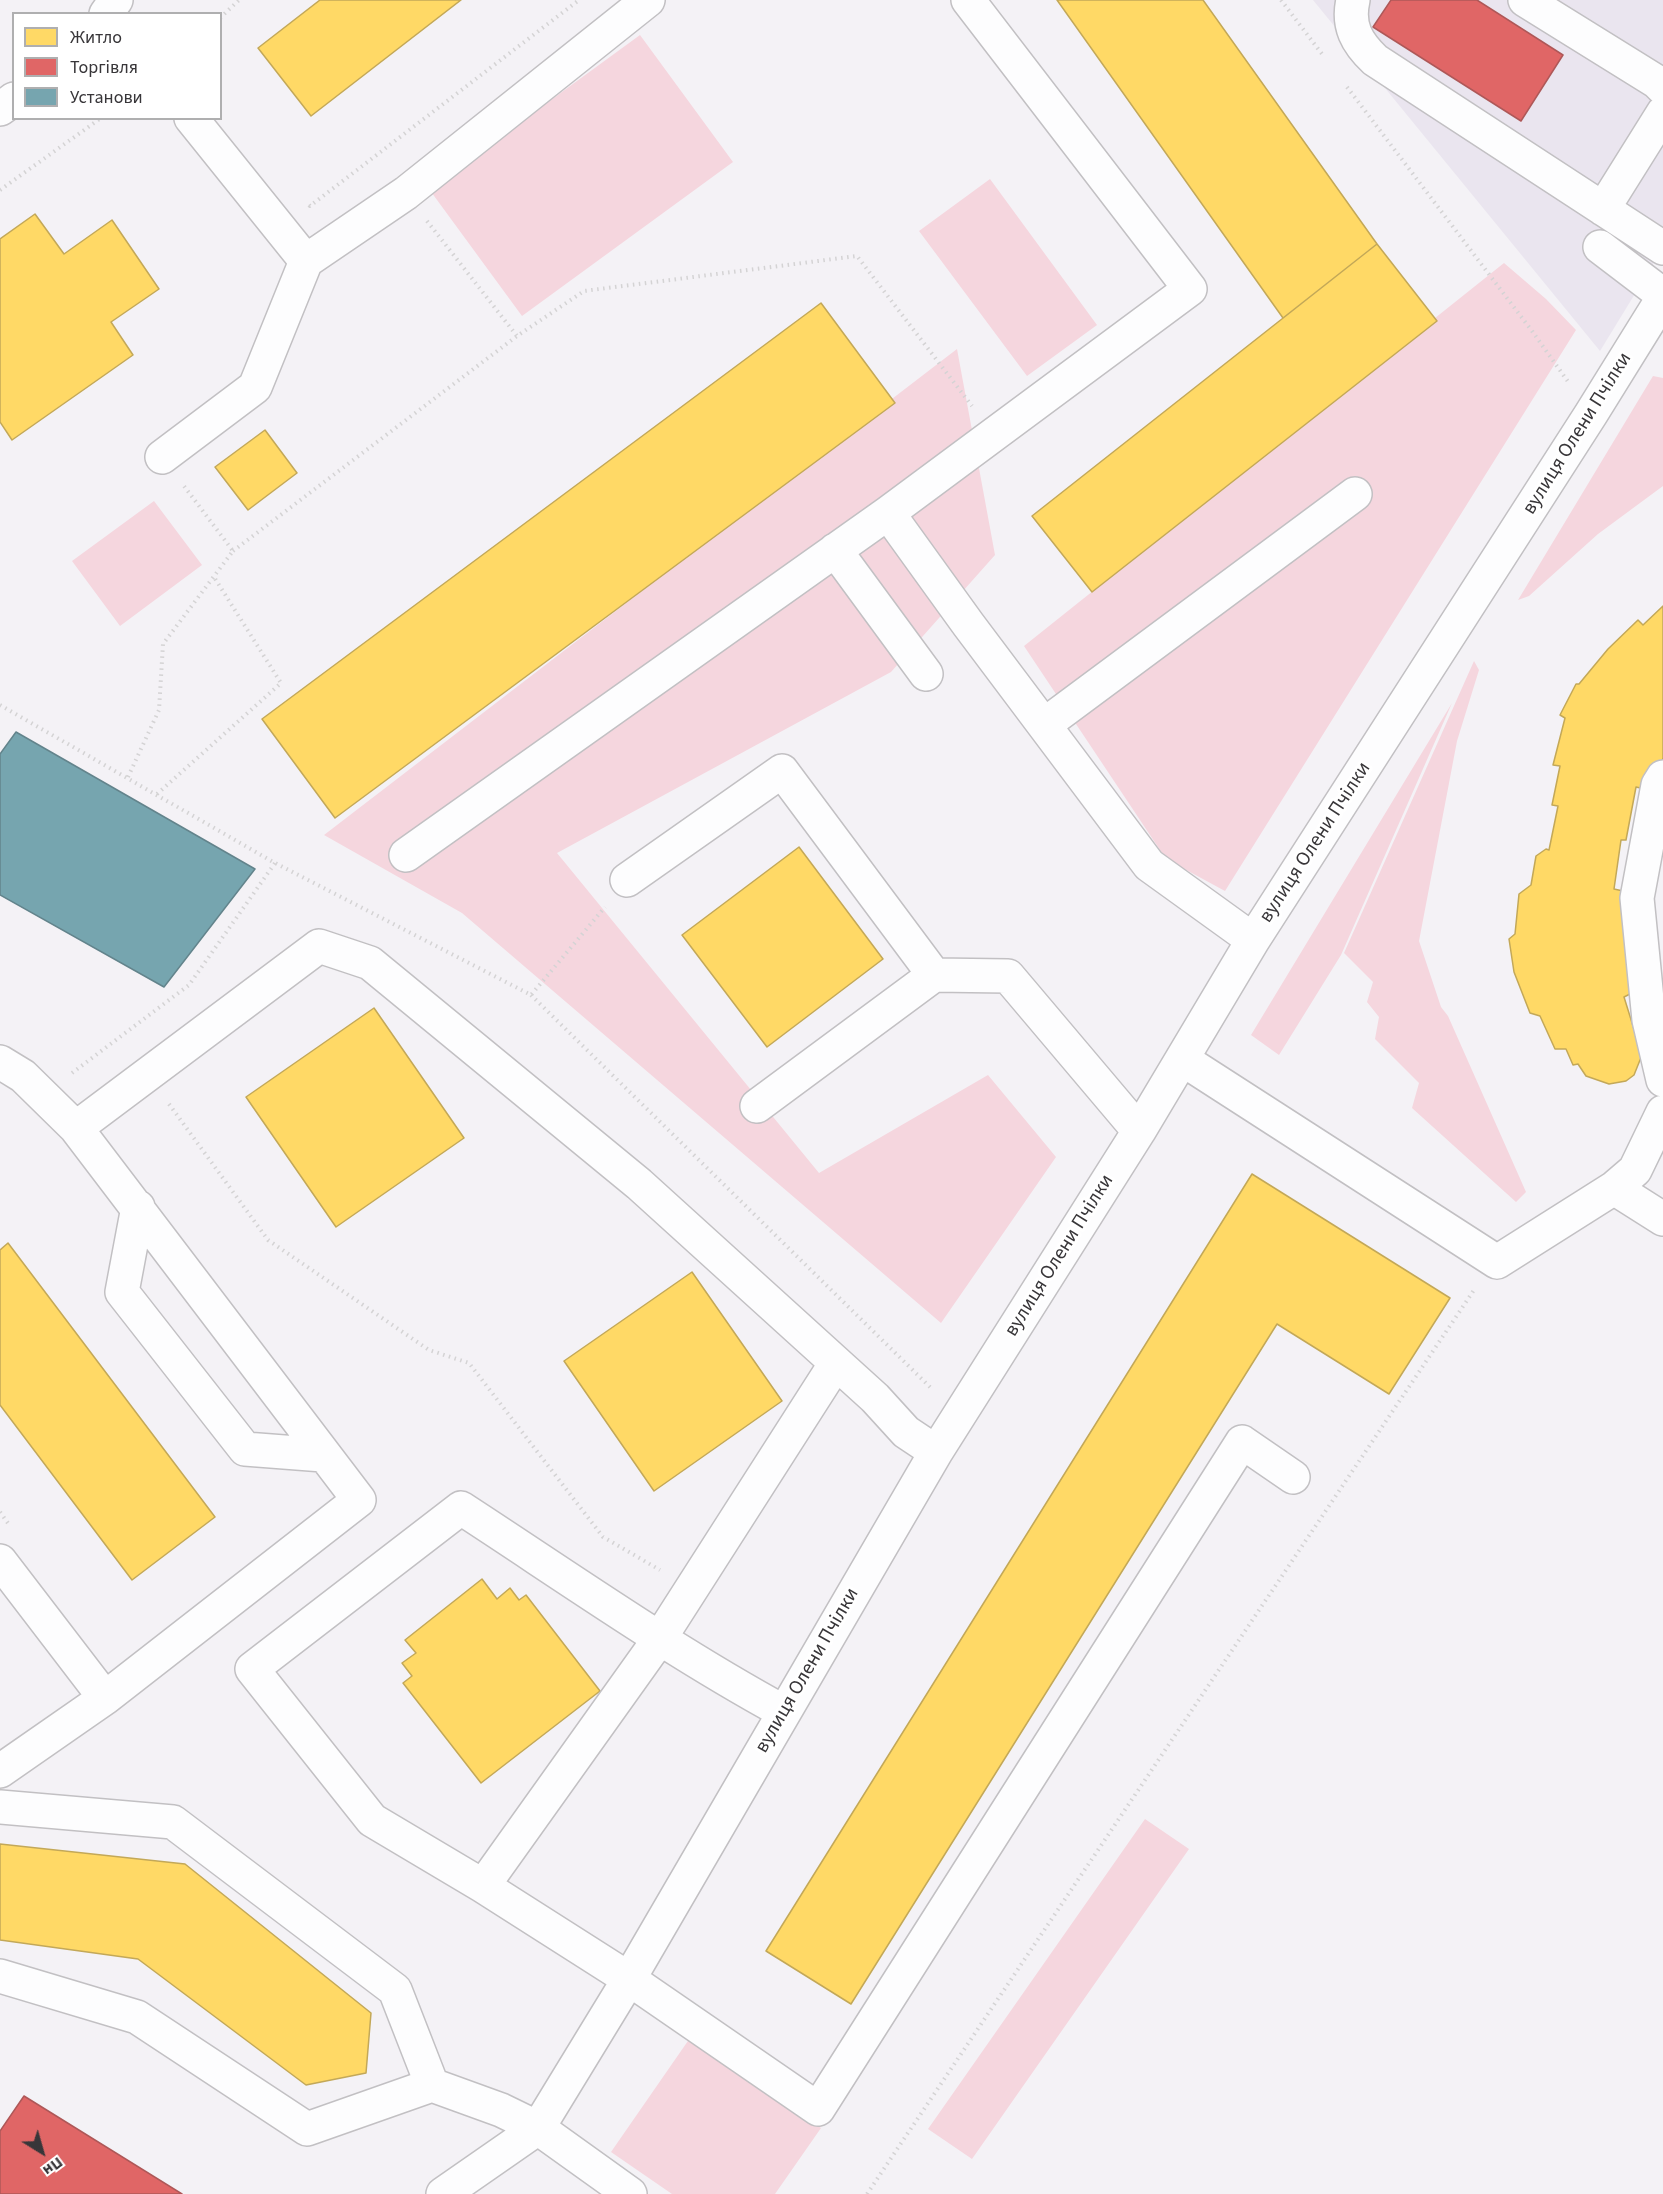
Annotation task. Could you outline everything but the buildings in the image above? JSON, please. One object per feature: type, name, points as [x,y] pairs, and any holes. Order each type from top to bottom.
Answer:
[{"type":"street","points":[[162,457],[255,387],[306,261],[405,193],[648,0]]},
{"type":"street","points":[[406,855],[888,513],[1190,289],[968,0]]},
{"type":"street","points":[[1353,0],[1350,16],[1353,31],[1363,48],[1376,60],[1663,248]]},
{"type":"street","points":[[1525,0],[1657,82],[1663,88]]},
{"type":"street","points":[[1603,209],[1663,113]]},
{"type":"street","points":[[193,120],[306,261]]},
{"type":"street","points":[[1600,247],[1663,297]]},
{"type":"street","name":"вулиця Олени Пчілки","points":[[443,2194],[538,2128],[629,1979],[936,1452],[1139,1131],[1253,940],[1591,414],[1663,297]]},
{"type":"street","points":[[1044,725],[1354,495]]},
{"type":"street","points":[[888,513],[1149,865],[1253,940]]},
{"type":"street","points":[[835,550],[926,674]]},
{"type":"street","points":[[627,880],[782,771],[934,975]]},
{"type":"street","points":[[1663,777],[1658,785],[1637,898],[1649,1020],[1663,1080]]},
{"type":"street","points":[[75,1128],[319,946],[370,963],[639,1184],[875,1398],[906,1432],[936,1452]]},
{"type":"street","points":[[757,1106],[934,975],[1008,976],[1139,1131]]},
{"type":"street","points":[[1182,1059],[1497,1262],[1614,1188],[1635,1170],[1663,1112]]},
{"type":"street","points":[[0,1062],[23,1076],[75,1128],[138,1207],[359,1500],[105,1698],[0,1771]]},
{"type":"street","points":[[1614,1188],[1663,1219]]},
{"type":"street","points":[[138,1207],[122,1292],[245,1449],[323,1455]]},
{"type":"street","points":[[483,1886],[660,1638],[836,1363]]},
{"type":"street","points":[[784,1712],[660,1638],[461,1508],[252,1669],[372,1820],[483,1886],[629,1979],[818,2109],[1242,1442],[1293,1477]]},
{"type":"street","points":[[0,1561],[105,1698]]},
{"type":"street","points":[[0,1807],[173,1822],[395,1990],[432,2085]]},
{"type":"street","points":[[0,1976],[137,2017],[307,2129],[432,2085],[501,2110],[538,2128],[630,2194]]},
{"type":"street","points":[[417,2047],[431,2014]]},
{"type":"path","points":[[222,16],[239,0]]},
{"type":"path","points":[[300,202],[310,206],[579,0]]},
{"type":"path","points":[[1281,0],[1324,57]]},
{"type":"path","points":[[1346,85],[1532,331],[1591,414]]},
{"type":"path","points":[[0,190],[98,120]]},
{"type":"path","points":[[405,193],[517,336]]},
{"type":"path","points":[[128,777],[159,710],[163,644],[233,551],[517,336],[584,291],[857,256],[995,435]]},
{"type":"path","points":[[162,457],[233,551]]},
{"type":"path","points":[[157,794],[281,683],[214,577]]},
{"type":"path","points":[[0,705],[275,863],[531,994],[933,1390]]},
{"type":"path","points":[[42,1095],[189,985],[275,863]]},
{"type":"path","points":[[531,994],[627,880]]},
{"type":"path","points":[[147,1075],[268,1240],[429,1350],[468,1363],[603,1537],[692,1588]]},
{"type":"path","points":[[867,2194],[1476,1288]]},
{"type":"shaded area","points":[[1313,0],[1663,0],[1663,248],[1600,351]]},
{"type":"shaded area","points":[[640,35],[733,162],[522,316],[429,189]]},
{"type":"shaded area","points":[[990,179],[1097,325],[1027,376],[919,231]]},
{"type":"shaded area","points":[[1504,263],[1546,299],[1576,330],[1225,891],[1166,859],[1024,646]]},
{"type":"shaded area","points":[[957,349],[995,555],[891,672],[557,853],[819,1173],[988,1075],[1056,1157],[941,1323],[462,913],[324,835]]},
{"type":"shaded area","points":[[1653,376],[1663,378],[1663,486],[1598,534],[1529,596],[1518,600]]},
{"type":"shaded area","points":[[154,501],[202,565],[120,626],[72,561]]},
{"type":"shaded area","points":[[1474,661],[1479,670],[1457,741],[1419,941],[1441,1007],[1448,1016],[1526,1192],[1516,1202],[1412,1108],[1419,1083],[1375,1039],[1379,1017],[1367,1002],[1373,982],[1344,953]]},
{"type":"shaded area","points":[[1452,703],[1341,955],[1279,1055],[1251,1035]]},
{"type":"shaded area","points":[[1145,1819],[1189,1849],[972,2159],[928,2129]]},
{"type":"shaded area","points":[[690,2038],[821,2128],[775,2194],[672,2194],[611,2152]]}]
